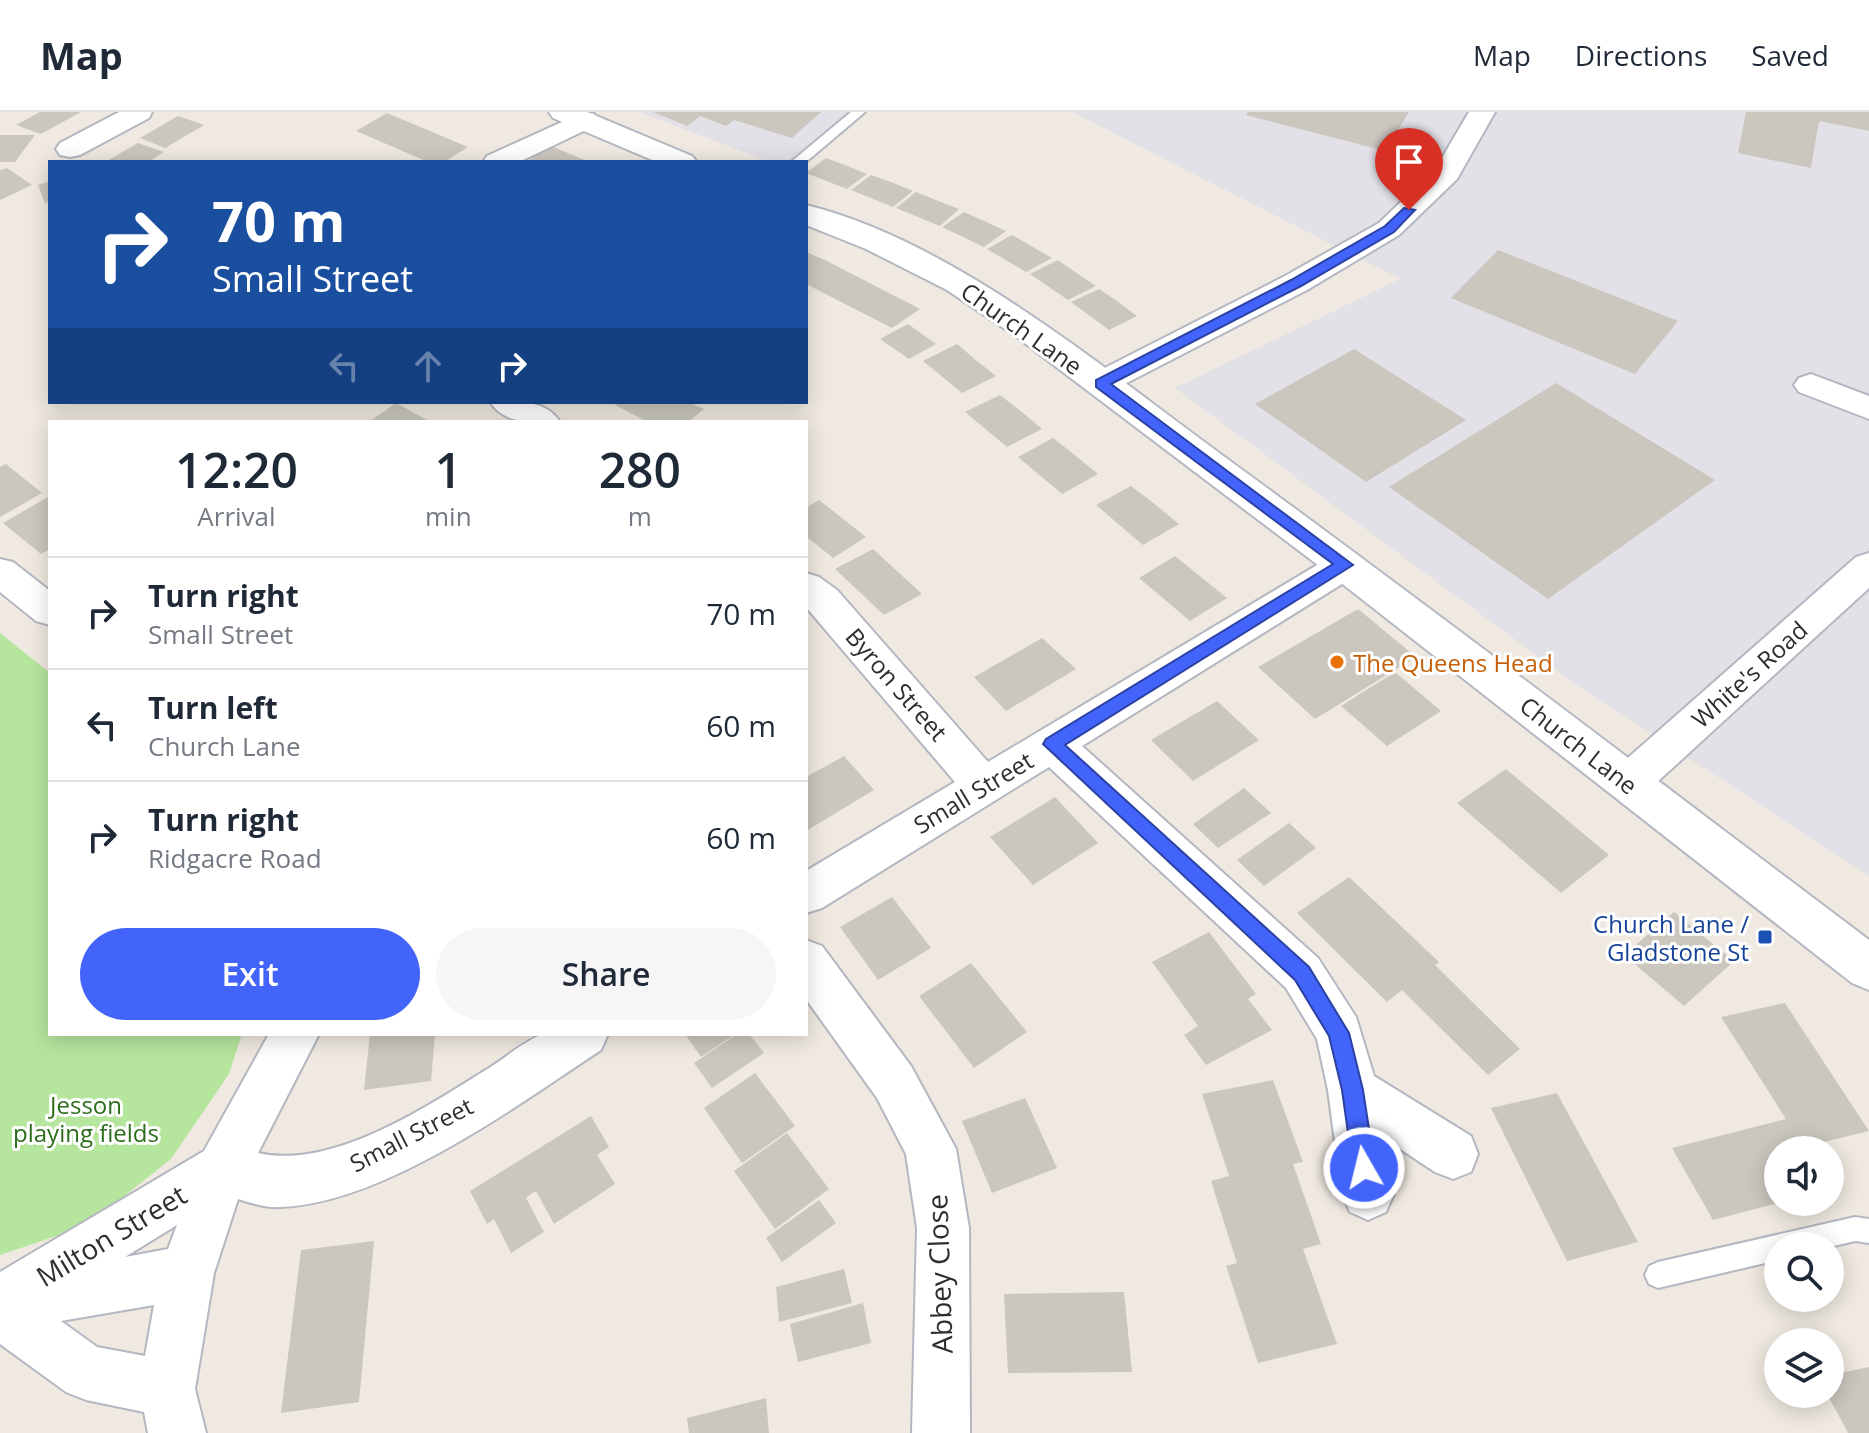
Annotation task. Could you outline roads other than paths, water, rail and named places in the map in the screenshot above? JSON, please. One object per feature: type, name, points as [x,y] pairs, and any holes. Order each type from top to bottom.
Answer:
[{"type":"main road","points":[[574,116],[677,160]]},
{"type":"main road","name":"Church Lane","points":[[808,215],[877,242],[958,283],[1101,383],[1345,565],[1869,968]]},
{"type":"street","points":[[70,149],[139,112]]},
{"type":"street","points":[[1101,383],[1296,283],[1389,229],[1447,173],[1482,112]]},
{"type":"street","points":[[500,160],[574,116]]},
{"type":"street","points":[[1811,385],[1869,408]]},
{"type":"street","points":[[511,404],[539,420]]},
{"type":"street","name":"Small Street","points":[[808,893],[1345,565]]},
{"type":"street","name":"White's Road","points":[[1628,783],[1869,566]]},
{"type":"street","points":[[0,572],[48,609]]},
{"type":"street","name":"Byron Street","points":[[808,588],[824,600],[984,786]]},
{"type":"street","points":[[1052,744],[1302,973],[1339,1033],[1353,1090],[1368,1194]]},
{"type":"street","name":"Abbey Close","points":[[808,964],[894,1082],[931,1149],[943,1228],[941,1433]]},
{"type":"street","points":[[0,1306],[86,1372],[172,1411],[187,1273],[222,1169],[294,1036]]},
{"type":"street","name":"Small Street","points":[[222,1169],[279,1183],[353,1167],[446,1121],[581,1036]]},
{"type":"street","points":[[1353,1090],[1453,1154]]},
{"type":"street","name":"Milton Street","points":[[0,1306],[222,1169]]},
{"type":"street","name":"Milton Street","points":[[0,1306],[187,1273]]},
{"type":"lane","points":[[800,160],[859,112]]},
{"type":"lane","points":[[1842,1232],[1855,1229],[1869,1231]]},
{"type":"lane","points":[[1658,1275],[1764,1250]]},
{"type":"place","name":"The Queens Head","points":[[1337,662]]},
{"type":"place","name":"Church Lane / Gladstone St","points":[[1765,937]]},
{"type":"park label","name":"Jesson playing fields","points":[[86,1118]]}]
